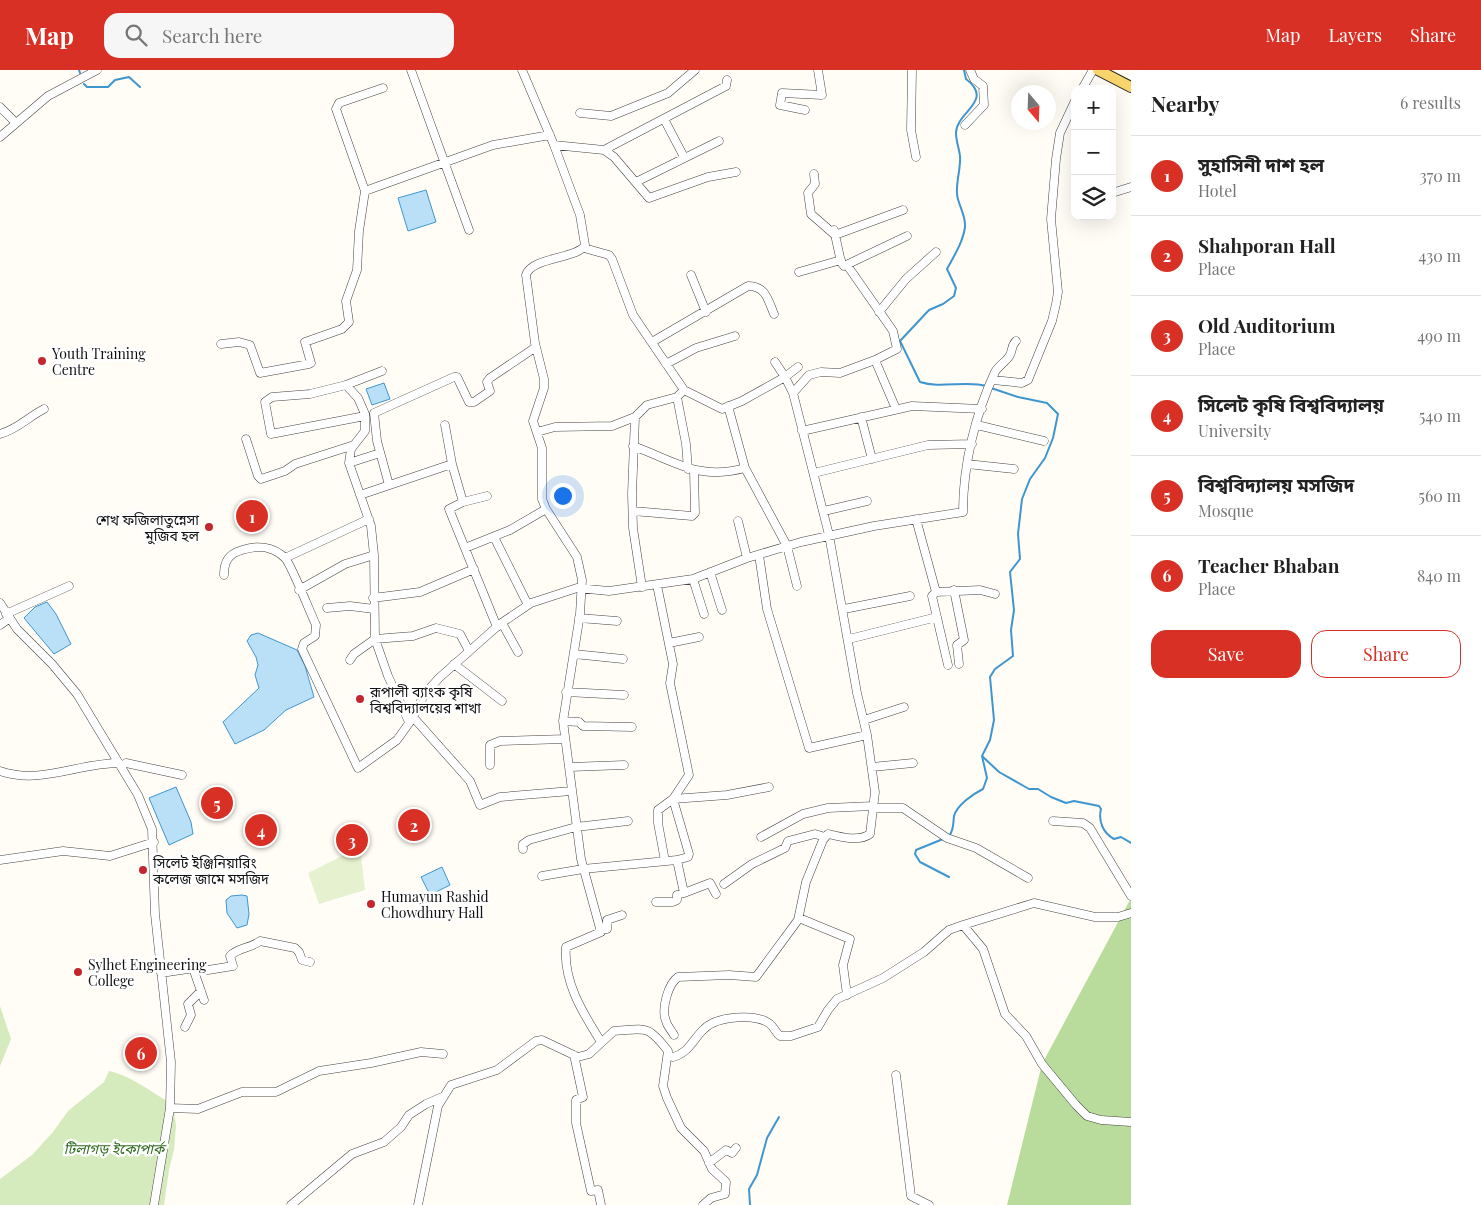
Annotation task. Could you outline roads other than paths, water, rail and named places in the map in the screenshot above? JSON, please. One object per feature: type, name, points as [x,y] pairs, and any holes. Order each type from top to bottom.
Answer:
[{"type":"main road","points":[[1098,70],[1131,87]]},
{"type":"street","points":[[0,137],[48,96],[98,70]]},
{"type":"street","points":[[411,70],[469,230]]},
{"type":"street","points":[[522,70],[550,135],[580,215],[584,248]]},
{"type":"street","points":[[580,113],[611,116],[668,93],[696,70]]},
{"type":"street","points":[[805,110],[780,105],[782,93],[822,95],[818,70]]},
{"type":"street","points":[[912,70],[911,130],[916,157]]},
{"type":"street","points":[[966,125],[984,105],[983,86],[974,79],[970,70]]},
{"type":"street","points":[[1084,85],[1093,70]]},
{"type":"street","points":[[604,150],[720,90],[726,86],[727,80]]},
{"type":"street","points":[[221,344],[239,342],[250,346],[260,373],[308,364],[311,362],[305,342],[342,329],[349,322],[346,300],[358,270],[359,231],[365,191],[336,109],[339,104],[383,88]]},
{"type":"street","points":[[0,107],[16,123]]},
{"type":"street","points":[[992,380],[1022,382],[1028,380],[1052,321],[1058,292],[1051,219],[1056,159],[1060,132],[1071,109]]},
{"type":"street","points":[[664,119],[684,157]]},
{"type":"street","points":[[365,191],[493,145],[550,135]]},
{"type":"street","points":[[636,182],[719,141]]},
{"type":"street","points":[[554,145],[604,150],[614,157],[649,198],[708,177],[736,172]]},
{"type":"street","points":[[793,393],[809,375],[821,372],[840,373],[875,360],[897,349],[893,331],[844,263],[834,232],[811,214],[808,193],[815,184],[814,174]]},
{"type":"street","points":[[1116,191],[1131,187]]},
{"type":"street","points":[[834,232],[903,210]]},
{"type":"street","points":[[799,272],[844,263],[907,236]]},
{"type":"street","points":[[600,930],[583,869],[563,722],[583,588],[577,557],[546,509],[542,499],[542,448],[533,421],[544,388],[544,379],[536,348],[527,271],[552,259],[584,248],[609,255],[634,315],[684,390],[722,409],[785,377],[798,367]]},
{"type":"street","points":[[879,312],[906,280],[936,252]]},
{"type":"street","points":[[690,275],[706,312]]},
{"type":"street","points":[[652,342],[745,288],[755,286],[765,292],[774,314]]},
{"type":"street","points":[[666,364],[696,348],[734,336]]},
{"type":"street","points":[[224,575],[224,564],[229,556],[243,549],[264,547],[285,558],[317,630],[315,636],[304,643],[302,649],[358,768],[397,740],[411,720],[424,695],[454,664],[499,625],[528,605],[561,591],[583,588],[609,591],[694,579],[748,558],[830,535],[963,512],[963,481],[977,425],[998,366],[1010,356],[1011,346],[1016,341]]},
{"type":"street","points":[[389,485],[373,420],[374,413],[454,377],[457,378],[469,402],[474,402],[490,392],[487,382],[490,378],[536,348]]},
{"type":"street","points":[[875,360],[896,409]]},
{"type":"street","points":[[674,1035],[665,1020],[666,998],[672,981],[678,977],[729,975],[756,977],[799,918],[806,882],[828,834],[847,838],[866,837],[870,834],[875,792],[872,767],[830,535],[793,393],[775,362]]},
{"type":"street","points":[[365,416],[271,434],[269,432],[265,402],[272,397],[310,394],[346,385],[382,371]]},
{"type":"street","points":[[346,385],[358,398],[365,416],[365,431],[351,449],[349,462],[369,519],[374,554],[373,598],[375,639],[388,676],[411,720],[470,781],[480,805],[500,797],[571,791]]},
{"type":"street","points":[[537,432],[555,427],[612,426],[635,417],[647,405],[677,397],[684,390]]},
{"type":"street","points":[[633,511],[692,516],[695,513],[691,470],[677,397]]},
{"type":"street","points":[[728,406],[745,468],[787,546],[797,586]]},
{"type":"street","points":[[802,431],[896,409],[932,406],[982,409]]},
{"type":"street","points":[[0,434],[20,426],[44,409]]},
{"type":"street","points":[[635,417],[633,511],[642,587]]},
{"type":"street","points":[[861,417],[872,459]]},
{"type":"street","points":[[445,425],[452,464],[463,502]]},
{"type":"street","points":[[977,425],[1044,441]]},
{"type":"street","points":[[246,439],[258,476],[261,479],[285,471],[295,464],[354,445]]},
{"type":"street","points":[[814,473],[928,445],[972,444]]},
{"type":"street","points":[[633,446],[691,470],[730,472],[745,468]]},
{"type":"street","points":[[349,462],[380,453]]},
{"type":"street","points":[[360,495],[452,464]]},
{"type":"street","points":[[967,464],[1014,468]]},
{"type":"street","points":[[487,496],[463,502],[449,508],[499,625],[518,652]]},
{"type":"street","points":[[824,510],[867,501]]},
{"type":"street","points":[[465,548],[518,527],[546,509]]},
{"type":"street","points":[[285,558],[369,519]]},
{"type":"street","points":[[916,519],[936,592]]},
{"type":"street","points":[[738,521],[748,558]]},
{"type":"street","points":[[494,537],[528,605]]},
{"type":"street","points":[[299,590],[345,564],[374,554]]},
{"type":"street","points":[[759,555],[767,609],[809,748],[867,735]]},
{"type":"street","points":[[373,598],[420,592],[474,569]]},
{"type":"street","points":[[710,572],[722,610]]},
{"type":"street","points":[[694,579],[704,614]]},
{"type":"street","points":[[657,585],[673,664],[670,684],[689,774],[673,799],[658,810],[658,823],[666,861]]},
{"type":"street","points":[[0,625],[8,616],[69,586]]},
{"type":"street","points":[[954,590],[964,640],[957,645],[959,664]]},
{"type":"street","points":[[948,665],[932,596],[936,592],[954,590],[980,590],[995,594]]},
{"type":"street","points":[[844,609],[910,596]]},
{"type":"street","points":[[0,603],[8,616],[52,664],[76,694],[122,763],[148,815],[154,842],[155,914],[171,1062],[170,1108],[154,1205]]},
{"type":"street","points":[[327,608],[350,606],[374,609]]},
{"type":"street","points":[[849,640],[938,617]]},
{"type":"street","points":[[579,618],[616,621]]},
{"type":"street","points":[[350,660],[354,654],[375,639],[413,636],[436,628],[460,634],[469,651]]},
{"type":"street","points":[[670,643],[699,638]]},
{"type":"street","points":[[574,654],[622,659]]},
{"type":"street","points":[[454,664],[502,701]]},
{"type":"street","points":[[566,692],[624,695]]},
{"type":"street","points":[[864,720],[904,707]]},
{"type":"street","points":[[563,722],[579,722],[583,726],[632,727]]},
{"type":"street","points":[[490,765],[490,745],[500,741],[565,739]]},
{"type":"street","points":[[0,771],[31,777],[98,764],[122,763],[138,764],[182,775]]},
{"type":"street","points":[[872,767],[914,763]]},
{"type":"street","points":[[570,767],[624,765]]},
{"type":"street","points":[[673,799],[727,795],[768,787]]},
{"type":"street","points":[[542,876],[583,869],[677,860],[688,857],[673,799]]},
{"type":"street","points":[[761,837],[804,814],[828,808],[903,808],[946,838],[976,848],[1028,878]]},
{"type":"street","points":[[1053,820],[1083,823],[1090,828],[1131,896]]},
{"type":"street","points":[[523,849],[523,844],[529,840],[576,827],[628,821]]},
{"type":"street","points":[[724,884],[752,864],[785,848],[788,841],[816,834],[826,837]]},
{"type":"street","points":[[0,860],[63,851],[110,856],[154,842]]},
{"type":"street","points":[[677,860],[684,893]]},
{"type":"street","points":[[656,902],[673,902],[677,900],[678,895],[710,883],[716,894]]},
{"type":"street","points":[[668,1055],[673,1058],[678,1056],[689,1048],[704,1028],[733,1018],[757,1018],[772,1025],[780,1036],[791,1036],[818,1027],[828,1010],[837,1000],[883,978],[924,952],[949,930],[1034,903],[1095,918],[1118,917],[1131,913]]},
{"type":"street","points":[[601,1042],[571,985],[565,962],[566,947],[592,937],[600,932],[600,930],[607,929],[607,920],[622,915]]},
{"type":"street","points":[[799,918],[850,939],[843,965],[847,995]]},
{"type":"street","points":[[963,925],[983,950],[1005,1014],[1026,1036],[1042,1064],[1087,1116],[1101,1120],[1131,1122]]},
{"type":"street","points":[[161,973],[202,967],[208,970],[233,966],[230,956],[232,953],[250,948],[260,940],[295,948],[302,960],[310,962]]},
{"type":"street","points":[[193,968],[204,1000]]},
{"type":"street","points":[[184,1027],[191,1015],[188,1004],[201,991]]},
{"type":"street","points":[[418,1205],[438,1106],[451,1085],[497,1070],[536,1041],[542,1040],[578,1057],[589,1054],[614,1030],[646,1029],[654,1033],[668,1051],[663,1086],[681,1128],[704,1151],[712,1169],[726,1182],[725,1194],[711,1198],[703,1205]]},
{"type":"street","points":[[170,1108],[198,1109],[242,1092],[276,1092],[318,1071],[371,1063],[421,1052],[443,1054]]},
{"type":"street","points":[[574,1055],[583,1097],[576,1100],[576,1123],[591,1191],[598,1190],[600,1205]]},
{"type":"street","points":[[896,1075],[911,1196],[929,1205]]},
{"type":"street","points":[[291,1205],[352,1154],[384,1142],[401,1126],[409,1115],[426,1104],[442,1097]]},
{"type":"street","points":[[710,1162],[726,1150],[732,1153],[736,1148]]},
{"type":"water","points":[[426,190],[436,222],[408,231],[398,198]]},
{"type":"water","points":[[384,383],[390,399],[372,405],[366,389]]},
{"type":"water","points":[[47,602],[56,614],[71,644],[54,654],[24,618],[35,607]]},
{"type":"water","points":[[258,633],[297,650],[305,666],[314,697],[286,710],[264,730],[235,744],[223,722],[259,688],[255,675],[258,665],[256,657],[247,641],[251,635]]},
{"type":"water","points":[[176,787],[191,822],[193,834],[169,845],[149,798]]},
{"type":"water","points":[[442,867],[450,885],[430,895],[421,877]]},
{"type":"water","points":[[231,896],[247,896],[249,914],[247,925],[237,928],[227,913],[226,900]]},
{"type":"waterway","points":[[964,70],[966,79],[974,87],[977,94],[976,100],[962,119],[956,133],[960,156],[957,194],[965,227],[960,243],[947,269],[956,288],[954,296],[943,304],[929,310],[900,341],[920,382],[936,385],[979,384],[987,386]]},
{"type":"waterway","points":[[84,84],[87,87],[108,87],[115,80],[129,77],[140,87]]},
{"type":"waterway","points":[[949,836],[953,829],[954,816],[958,808],[966,800],[983,789],[987,778],[982,756],[990,740],[994,720],[990,677],[995,669],[1013,656],[1011,630],[1014,610],[1010,572],[1020,559],[1018,534],[1022,499],[1030,479],[1045,458],[1053,438],[1058,414],[1047,403],[1018,397],[991,388]]},
{"type":"waterway","points":[[982,756],[999,772],[1029,789],[1038,789],[1066,803],[1074,801],[1099,806],[1104,830],[1114,839],[1121,837],[1131,843]]},
{"type":"waterway","points":[[943,839],[916,850],[915,854],[920,862],[949,877]]},
{"type":"waterway","points":[[750,1205],[749,1189],[757,1175],[767,1138],[779,1117]]},
{"type":"place","name":"Youth Training Centre","points":[[42,361]]},
{"type":"place","name":"সুহাসিনী দাশ হল","points":[[252,516]]},
{"type":"place","name":"শেখ ফজিলাতুন্নেসা মুজিব হল","points":[[209,527]]},
{"type":"place","name":"রূপালী ব্যাংক কৃষি বিশ্ববিদ্যালয়ের শাখা","points":[[360,699]]},
{"type":"place","name":"বিশ্ববিদ্যালয় মসজিদ","points":[[217,803]]},
{"type":"place","name":"Shahporan Hall","points":[[414,825]]},
{"type":"place","name":"সিলেট কৃষি বিশ্ববিদ্যালয়","points":[[261,830]]},
{"type":"place","name":"Old Auditorium","points":[[352,840]]},
{"type":"place","name":"সিলেট ইঞ্জিনিয়ারিং কলেজ জামে মসজিদ","points":[[143,870]]},
{"type":"place","name":"Humayun Rashid Chowdhury Hall","points":[[371,904]]},
{"type":"place","name":"Sylhet Engineering College","points":[[78,972]]},
{"type":"place","name":"Teacher Bhaban","points":[[141,1053]]},
{"type":"park label","name":"টিলাগড় ইকোপার্ক","points":[[114,1148]]}]
